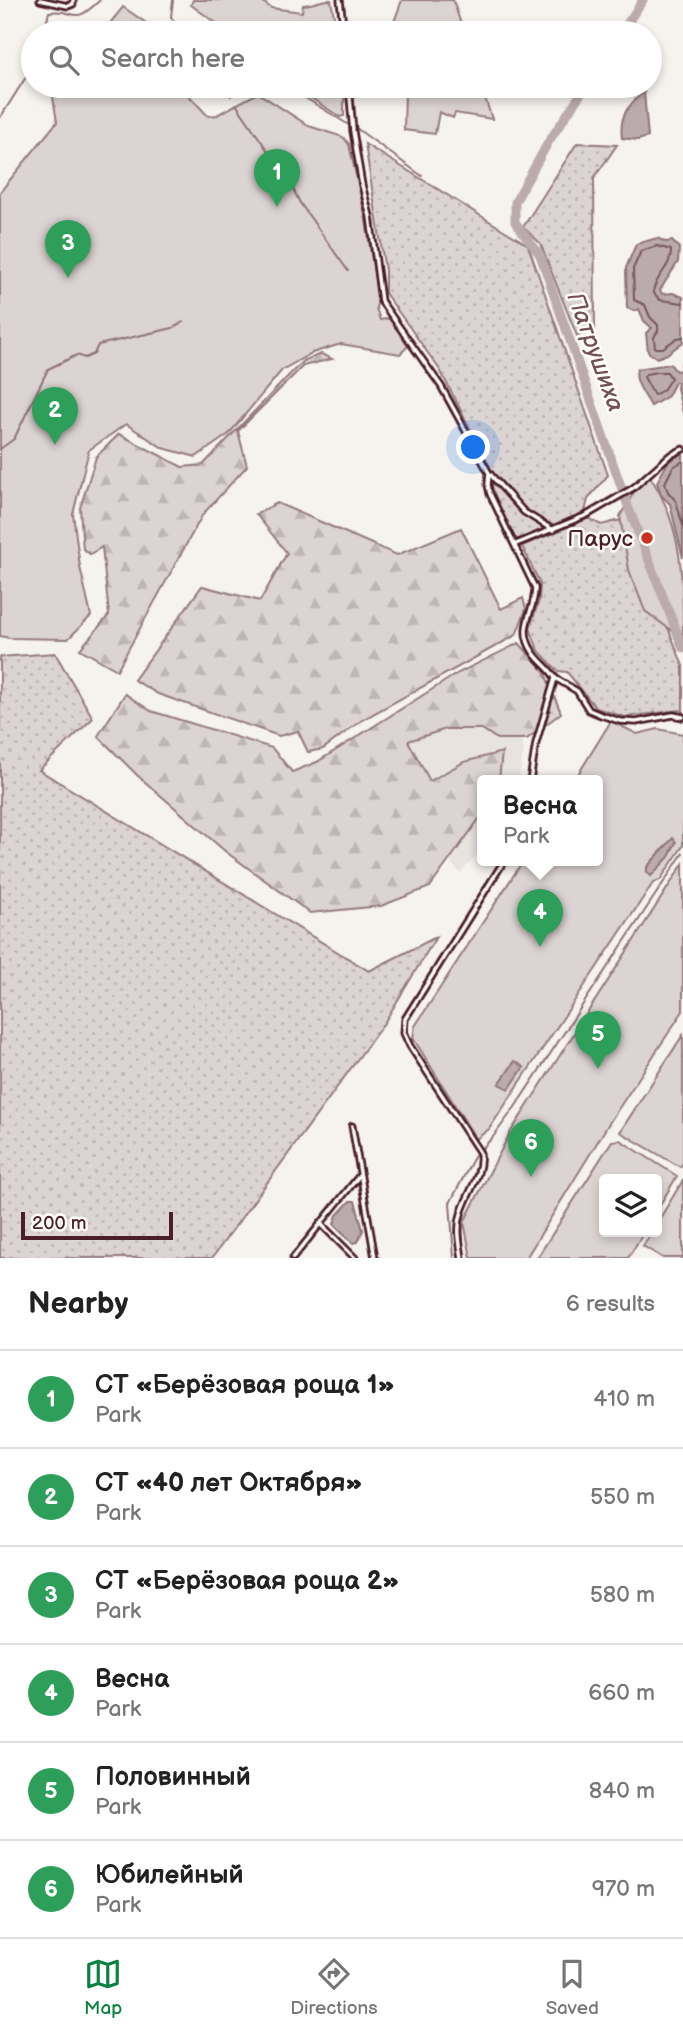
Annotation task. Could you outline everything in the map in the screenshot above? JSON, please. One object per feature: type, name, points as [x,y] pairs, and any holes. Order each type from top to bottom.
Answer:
[{"type":"street","points":[[40,0],[68,6],[73,4],[73,0]]},
{"type":"street","points":[[340,0],[343,21]]},
{"type":"street","points":[[350,98],[381,302],[441,386],[489,473],[524,512],[553,530]]},
{"type":"street","points":[[516,544],[587,515],[629,490],[669,456],[683,449]]},
{"type":"street","points":[[489,473],[490,494],[535,587],[535,600],[525,626],[525,637],[534,654],[550,668],[555,678],[577,691],[589,710],[620,721],[636,722],[673,715],[683,717]]},
{"type":"street","points":[[531,775],[536,743],[555,678]]},
{"type":"street","points":[[463,1258],[459,1224],[480,1169],[480,1153],[404,1033],[405,1019],[501,866]]},
{"type":"street","points":[[352,1126],[375,1258]]},
{"type":"street","points":[[293,1258],[359,1177]]},
{"type":"street","points":[[320,1223],[355,1258]]},
{"type":"shaded area","points":[[454,717],[515,724],[524,750],[519,775],[477,775],[477,854],[460,873],[448,859],[403,741]]},
{"type":"green space","points":[[193,0],[260,0],[271,8],[302,12],[303,5],[331,0],[335,21],[213,21],[191,5]]},
{"type":"green space","points":[[402,0],[453,0],[460,21],[394,21]]},
{"type":"green space","points":[[123,7],[143,21],[112,21]]},
{"type":"green space","points":[[53,98],[191,98],[208,116],[217,115],[249,98],[266,98],[309,126],[343,137],[349,144],[366,220],[378,300],[376,308],[380,320],[390,318],[408,346],[400,354],[341,344],[312,353],[282,370],[229,434],[196,457],[163,448],[126,424],[89,450],[73,514],[80,567],[91,616],[68,639],[9,638],[0,636],[0,192],[57,122]]},
{"type":"green space","points":[[311,98],[344,98],[344,116],[340,117]]},
{"type":"green space","points":[[405,98],[485,98],[492,119],[455,113],[453,118],[439,112],[435,134],[404,130]]},
{"type":"green space","points":[[577,143],[617,145],[594,178],[595,329],[577,336],[540,243],[523,227]]},
{"type":"green space","points":[[365,144],[528,245],[608,475],[588,499],[585,512],[556,525],[542,522],[529,513],[494,475],[440,370],[385,293],[385,270]]},
{"type":"green space","points":[[321,354],[332,359],[303,366],[238,431],[247,466],[203,514],[117,670],[80,649],[109,615],[102,547],[90,554],[83,549],[80,508],[96,457],[119,434],[182,467],[203,465],[294,370],[305,360]]},
{"type":"green space","points":[[649,475],[669,513],[675,533],[681,573],[683,639],[645,611],[629,570],[620,516],[637,487]]},
{"type":"green space","points":[[491,480],[524,514],[547,529],[528,539],[515,538],[491,491]]},
{"type":"green space","points":[[277,503],[397,555],[461,528],[501,609],[523,598],[526,609],[516,635],[362,720],[323,749],[308,752],[298,731],[279,736],[158,694],[134,680],[202,586],[260,601],[287,553],[256,514]]},
{"type":"green space","points":[[588,518],[601,525],[625,519],[683,666],[683,712],[680,710],[625,717],[596,708],[567,672],[558,671],[538,650],[530,628],[539,600],[540,584],[522,546]]},
{"type":"green space","points":[[519,643],[544,671],[561,713],[527,739],[497,739],[482,729],[446,729],[408,741],[430,781],[464,762],[502,752],[500,775],[477,775],[477,822],[430,887],[381,906],[310,913],[226,852],[137,775],[98,736],[125,694],[151,711],[272,748],[292,772],[317,762],[458,673]]},
{"type":"green space","points":[[55,653],[93,718],[39,770],[369,971],[436,937],[384,1023],[212,1258],[0,1258],[0,657]]},
{"type":"green space","points":[[611,721],[637,734],[658,729],[683,734],[683,846],[660,880],[653,883],[489,1129],[476,1139],[413,1038],[415,1026],[520,866],[603,866],[603,775],[578,775]]},
{"type":"green space","points":[[683,864],[683,1011],[611,1120],[526,1258],[471,1258],[464,1222],[510,1133]]},
{"type":"green space","points":[[683,1035],[683,1163],[680,1167],[620,1132]]},
{"type":"green space","points":[[620,1140],[677,1176],[662,1202],[662,1174],[599,1174],[599,1237],[641,1237],[628,1258],[537,1258],[612,1141]]},
{"type":"green space","points":[[683,1180],[683,1258],[663,1258],[643,1246],[649,1237],[662,1237],[662,1215]]},
{"type":"water","points":[[637,98],[645,98],[648,137],[638,140],[622,138],[623,117]]},
{"type":"water","points":[[657,238],[665,242],[672,241],[679,248],[678,262],[660,290],[662,294],[673,293],[683,297],[683,342],[657,358],[648,352],[646,333],[652,328],[644,321],[639,309],[634,311],[627,308],[626,268],[636,244]]},
{"type":"water","points":[[683,363],[683,413],[678,382],[675,382],[668,396],[651,406],[638,383],[637,369],[670,364],[676,371],[681,370]]},
{"type":"water","points":[[683,453],[683,558],[670,504],[661,495],[657,482],[668,462]]},
{"type":"water","points":[[673,838],[676,842],[669,857],[651,876],[647,867]]},
{"type":"water","points":[[515,1061],[524,1067],[509,1089],[499,1084]]},
{"type":"water","points":[[350,1201],[355,1201],[363,1230],[358,1242],[353,1243],[334,1224],[337,1215]]},
{"type":"waterway","points":[[47,21],[49,12],[79,15],[100,0]]},
{"type":"waterway","points":[[173,0],[171,17],[174,21]]},
{"type":"waterway","name":"Патрушиха","points":[[629,21],[643,0]]},
{"type":"waterway","points":[[0,118],[21,85]]},
{"type":"waterway","points":[[305,98],[349,125]]},
{"type":"waterway","name":"Патрушиха","points":[[578,98],[549,141],[515,202],[515,222],[540,255],[629,509],[683,648]]},
{"type":"waterway","points":[[236,104],[348,271]]},
{"type":"waterway","points":[[356,128],[422,176]]},
{"type":"waterway","points":[[0,449],[14,439],[48,369],[77,355],[85,358],[94,354],[98,345],[173,328],[183,322]]},
{"type":"waterway","points":[[454,1258],[450,1203],[474,1157],[515,1107],[683,853]]},
{"type":"place","name":"СТ «Берёзовая роща 1»","points":[[277,207]]},
{"type":"place","name":"СТ «Берёзовая роща 2»","points":[[68,278]]},
{"type":"place","name":"СТ «40 лет Октября»","points":[[55,445]]},
{"type":"place","name":"Парус","points":[[647,538]]},
{"type":"place","name":"Весна","points":[[540,947]]},
{"type":"place","name":"Половинный","points":[[598,1069]]},
{"type":"place","name":"Юбилейный","points":[[531,1177]]}]
